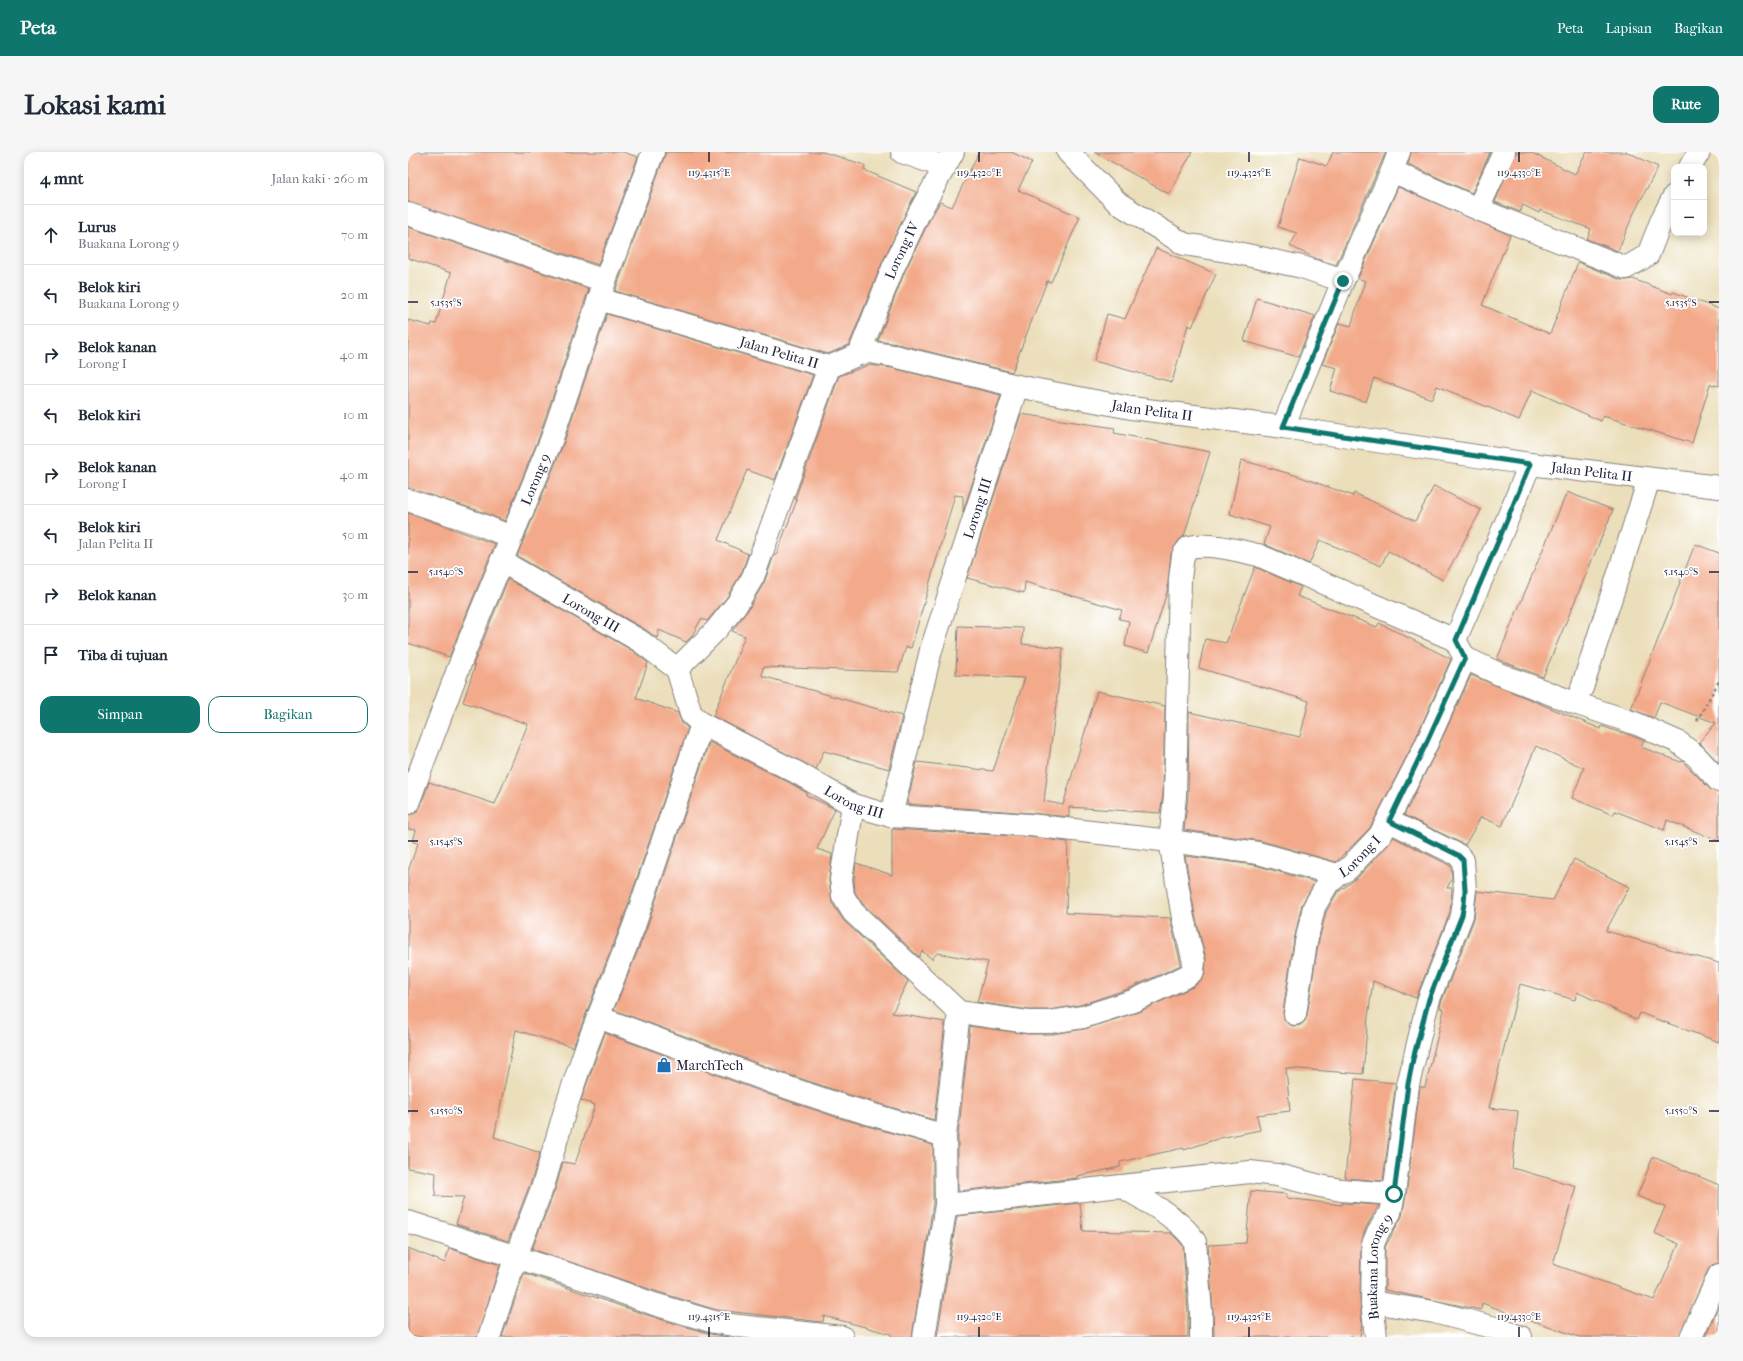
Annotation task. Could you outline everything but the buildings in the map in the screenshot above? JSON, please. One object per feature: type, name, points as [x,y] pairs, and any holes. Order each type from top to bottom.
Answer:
[{"type":"street","name":"Lorong 9","points":[[408,803],[466,648],[551,441],[602,290],[653,152]]},
{"type":"street","points":[[902,152],[949,159]]},
{"type":"street","points":[[1068,152],[1118,203],[1184,244],[1233,252],[1302,267],[1343,281]]},
{"type":"street","points":[[1478,209],[1504,152]]},
{"type":"street","points":[[1692,164],[1699,152]]},
{"type":"street","name":"Lorong IV","points":[[859,354],[893,268],[919,213],[949,159]]},
{"type":"street","points":[[1283,427],[1343,281],[1396,162],[1478,209],[1626,268],[1648,255],[1662,219],[1672,200]]},
{"type":"street","name":"Jalan Pelita II","points":[[408,214],[602,290],[829,366],[859,354],[869,352],[894,356],[1017,386],[1131,408],[1283,427],[1530,464],[1719,488]]},
{"type":"street","points":[[677,669],[716,630],[737,604],[753,577],[829,366]]},
{"type":"street","name":"Lorong III","points":[[501,561],[640,641],[677,669],[691,714],[702,724],[796,772],[853,805],[891,816],[931,650],[1017,386]]},
{"type":"street","name":"Lorong I","points":[[1296,1014],[1306,942],[1314,907],[1327,884],[1348,869],[1365,853],[1380,836],[1389,821],[1425,746],[1500,537],[1530,464]]},
{"type":"street","points":[[1582,688],[1650,479]]},
{"type":"street","points":[[408,500],[479,524],[511,537]]},
{"type":"street","points":[[853,805],[842,879],[843,896],[853,912],[959,1012],[1028,1022],[1050,1022],[1082,1017],[1133,1001],[1187,976],[1193,971],[1194,962],[1182,918],[1170,841],[1175,796],[1180,579],[1182,555],[1189,547],[1201,545],[1258,555],[1460,649],[1499,674],[1637,724],[1665,736],[1684,746],[1696,756],[1719,781]]},
{"type":"street","points":[[489,1337],[516,1256],[544,1183],[566,1107],[598,1017],[634,926],[702,724]]},
{"type":"street","points":[[891,816],[1030,825],[1170,841],[1258,853],[1338,875]]},
{"type":"street","name":"Buakana Lorong 9","points":[[1376,1337],[1372,1302],[1373,1244],[1378,1232],[1390,1213],[1394,1194],[1408,1084],[1413,1059],[1429,999],[1462,915],[1465,890],[1463,860],[1458,855],[1389,821]]},
{"type":"street","points":[[924,1337],[946,1205],[945,1136],[959,1012]]},
{"type":"street","points":[[598,1017],[777,1084],[840,1105],[945,1136]]},
{"type":"street","points":[[946,1205],[1250,1172],[1277,1175],[1341,1190],[1394,1194]]},
{"type":"street","points":[[1122,1186],[1179,1224],[1192,1236],[1195,1242],[1201,1311],[1201,1337]]},
{"type":"street","points":[[408,1222],[516,1256],[654,1304],[714,1322],[842,1337]]},
{"type":"street","points":[[1690,1337],[1719,1275]]},
{"type":"street","points":[[1372,1302],[1434,1312],[1499,1329],[1521,1337]]},
{"type":"path","points":[[1684,746],[1719,681]]},
{"type":"place","name":"MarchTech","points":[[664,1065]]},
{"type":"route","points":[[1343,281],[1283,427],[1530,464],[1456,640],[1465,658],[1389,821],[1458,855],[1463,860],[1465,870],[1465,890],[1462,915],[1429,999],[1413,1059],[1408,1084],[1394,1194]]}]
